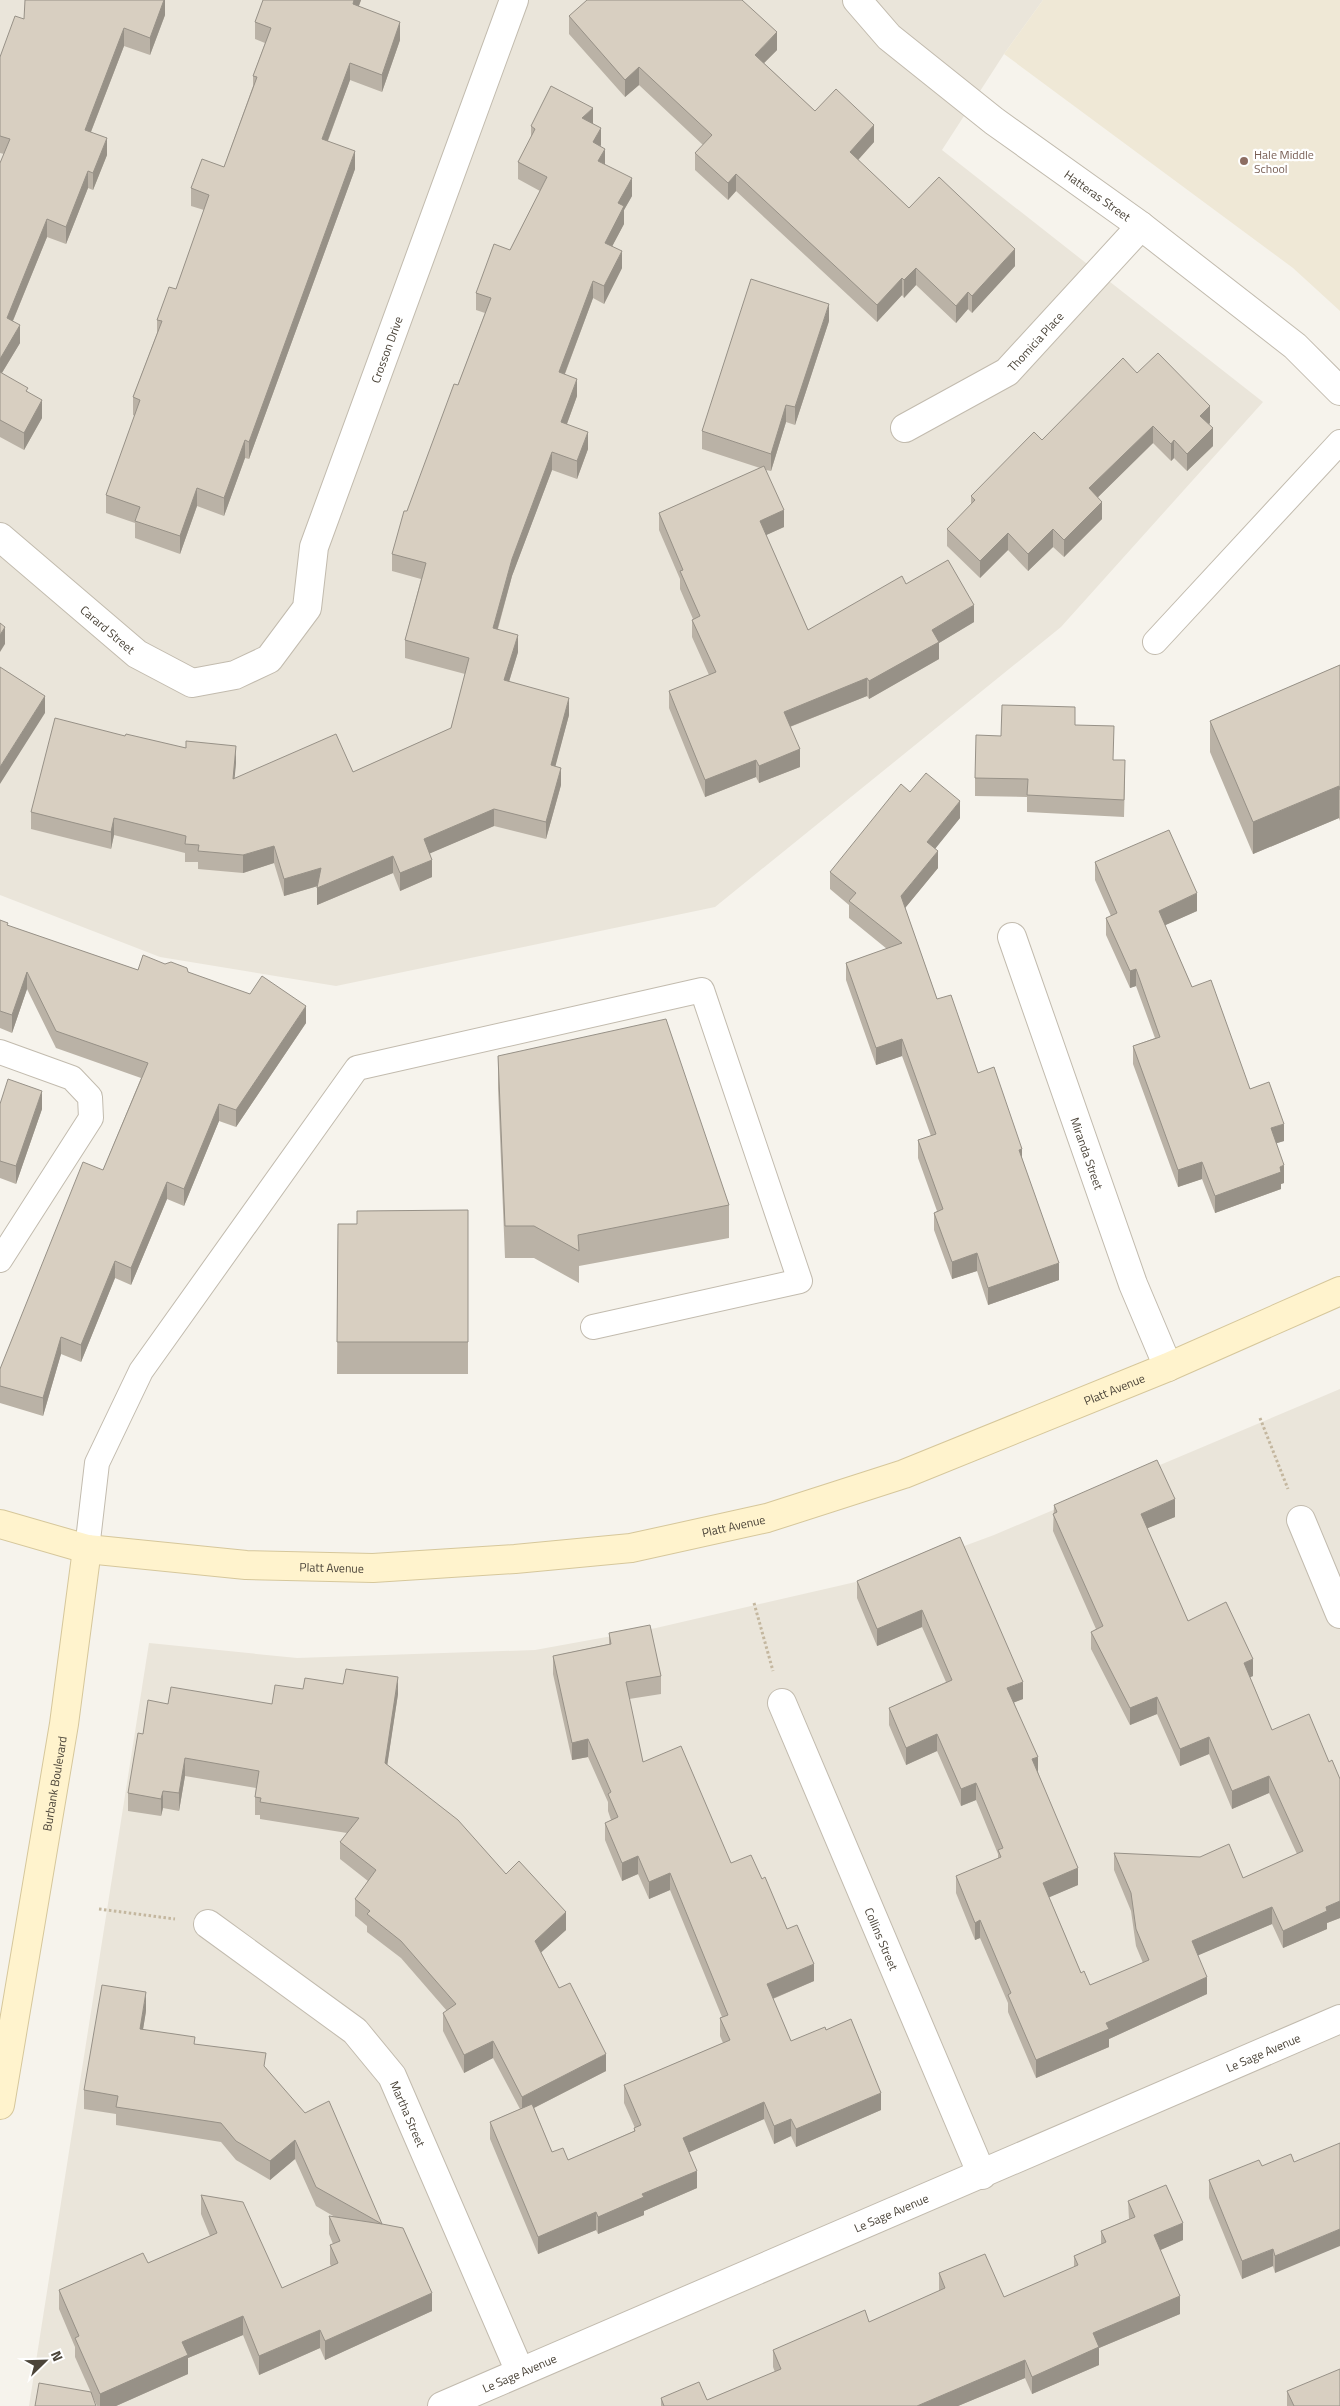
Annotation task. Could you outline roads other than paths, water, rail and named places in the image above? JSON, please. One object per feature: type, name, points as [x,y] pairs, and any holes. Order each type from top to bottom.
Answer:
[{"type":"main road","name":"Platt Avenue","points":[[87,1549],[246,1565],[373,1568],[515,1559],[630,1548],[767,1518],[904,1474],[1168,1367],[1340,1291]]},
{"type":"main road","points":[[0,1524],[87,1549]]},
{"type":"main road","name":"Burbank Boulevard","points":[[0,2105],[64,1724],[87,1549]]},
{"type":"street","name":"Crosson Drive","points":[[235,675],[269,659],[307,608],[314,546],[514,0]]},
{"type":"street","name":"Hatteras Street","points":[[857,0],[896,44],[994,121],[1141,226],[1295,346],[1340,391]]},
{"type":"street","name":"Thomicia Place","points":[[905,428],[1007,372],[1141,226]]},
{"type":"street","name":"Carard Street","points":[[0,537],[137,654],[192,683],[235,675]]},
{"type":"street","name":"Miranda Street","points":[[1012,937],[1133,1284],[1168,1367]]},
{"type":"street","points":[[1301,1520],[1340,1614]]},
{"type":"street","name":"Collins Street","points":[[782,1703],[982,2175]]},
{"type":"street","name":"Martha Street","points":[[208,1924],[355,2031],[392,2076],[520,2372]]},
{"type":"street","name":"Le Sage Avenue","points":[[442,2406],[982,2175],[1340,2019]]},
{"type":"lane","points":[[1155,642],[1340,442]]},
{"type":"lane","points":[[87,1549],[96,1463],[142,1371],[356,1068],[702,990],[800,1281],[592,1327]]},
{"type":"lane","points":[[0,1052],[72,1078],[90,1097],[91,1118],[0,1260]]},
{"type":"place","name":"Hale Middle School","points":[[1244,161]]}]
